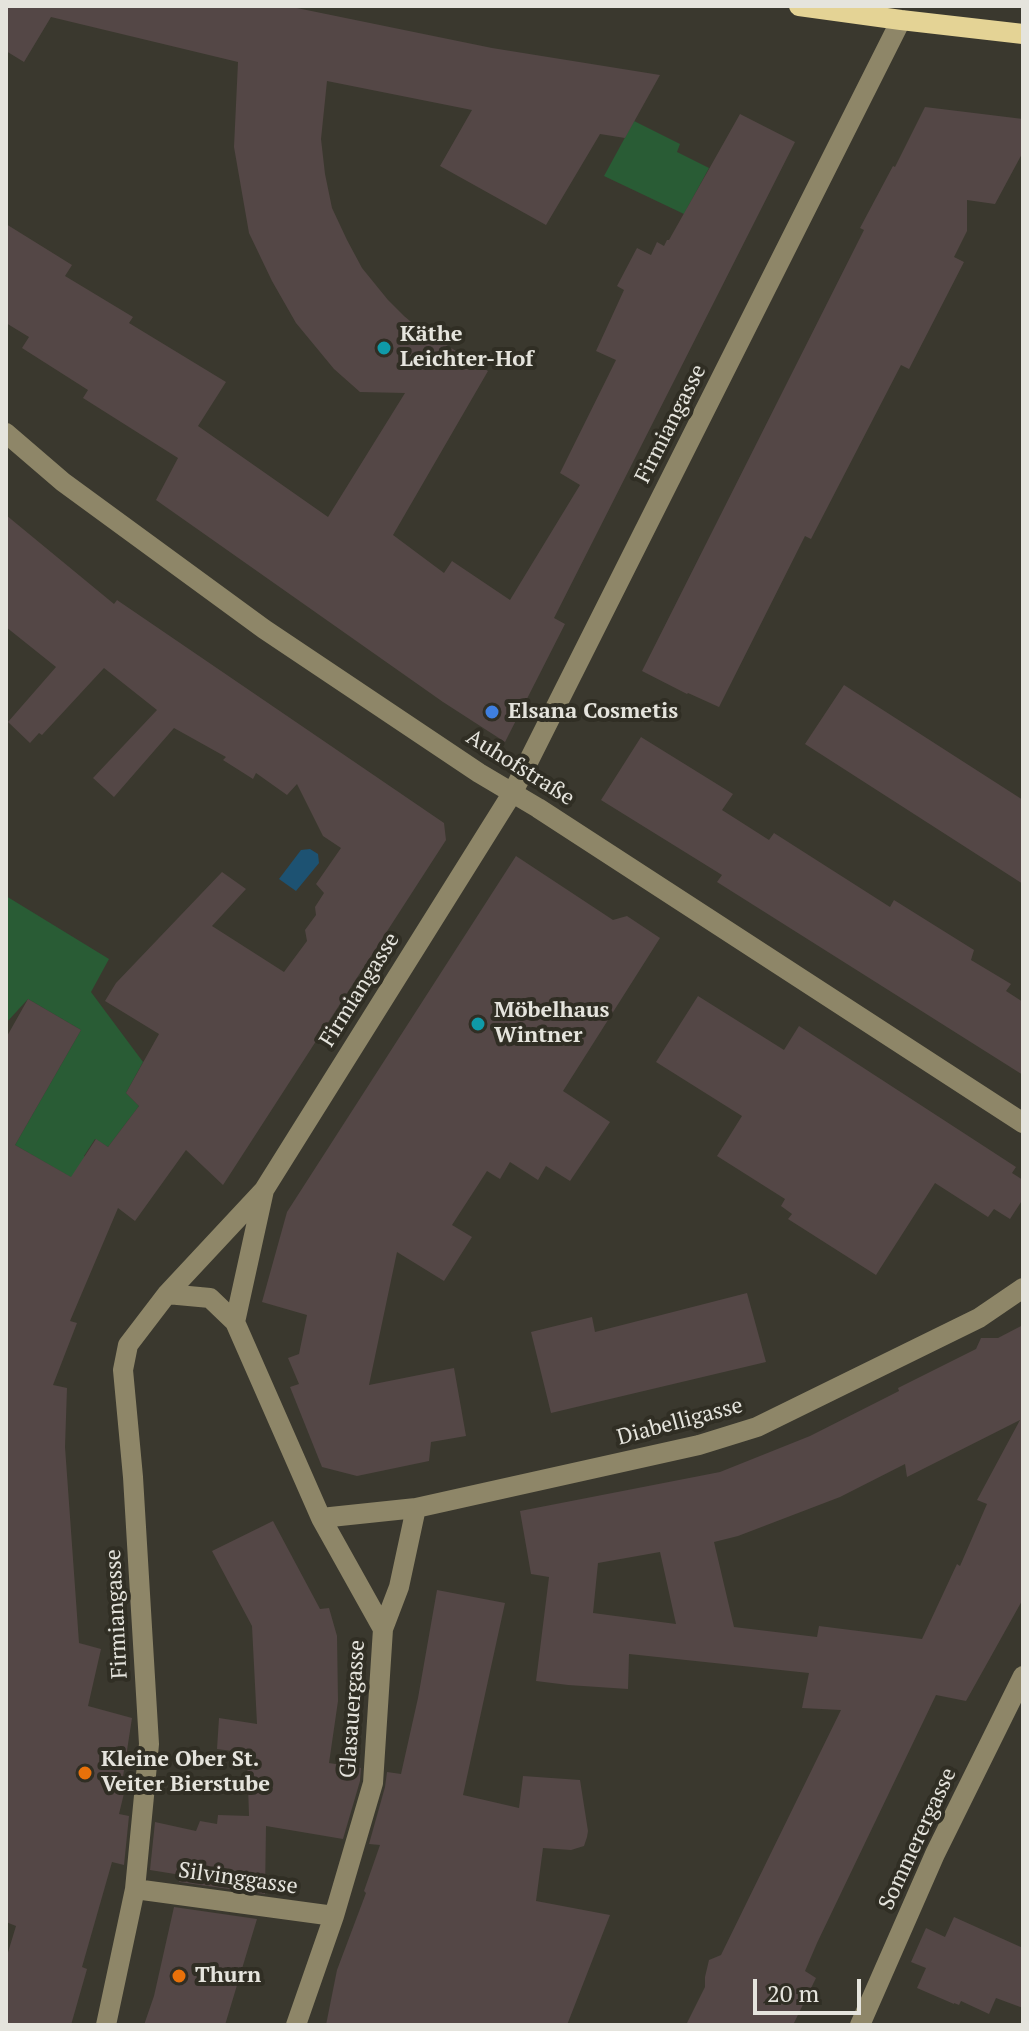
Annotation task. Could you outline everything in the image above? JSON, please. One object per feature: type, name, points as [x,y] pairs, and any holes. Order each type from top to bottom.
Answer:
[{"type":"main road","points":[[799,6],[1023,34]]},
{"type":"street","name":"Firmiangasse","points":[[106,2025],[135,1889],[149,1744],[133,1477],[123,1370],[128,1345],[167,1294],[264,1190],[513,792],[901,20]]},
{"type":"street","name":"Auhofstraße","points":[[6,433],[63,482],[264,629],[479,773],[513,792],[1023,1123]]},
{"type":"street","points":[[235,1322],[264,1190]]},
{"type":"street","name":"Diabelligasse","points":[[321,1518],[416,1508],[699,1445],[757,1427],[979,1318],[1023,1288]]},
{"type":"street","name":"Glasauergasse","points":[[167,1294],[210,1298],[235,1322],[321,1518],[383,1629],[373,1783],[334,1916],[296,2025]]},
{"type":"street","points":[[383,1629],[399,1587],[416,1508]]},
{"type":"street","name":"Sommerergasse","points":[[860,2025],[935,1854],[1023,1676]]},
{"type":"street","name":"Silvinggasse","points":[[135,1889],[334,1916]]},
{"type":"green space","points":[[634,121],[680,144],[677,152],[709,168],[684,214],[604,176]]},
{"type":"green space","points":[[6,896],[109,959],[91,992],[143,1062],[126,1093],[139,1106],[108,1147],[95,1139],[84,1156],[98,1167],[86,1186],[15,1145],[81,1030],[28,999],[6,1023]]},
{"type":"water","points":[[310,849],[318,854],[319,863],[296,891],[279,879],[301,850]]},
{"type":"building","points":[[6,6],[287,6],[492,48],[660,75],[625,138],[600,134],[546,225],[440,166],[472,110],[327,81],[321,139],[325,174],[332,208],[362,268],[388,300],[416,326],[488,371],[393,535],[444,573],[452,561],[510,600],[580,485],[560,473],[616,360],[596,351],[624,290],[617,286],[637,248],[651,255],[657,242],[664,246],[669,240],[740,114],[795,142],[554,618],[565,624],[505,742],[443,702],[156,500],[178,458],[83,398],[88,390],[22,348],[29,337],[6,323],[6,224],[72,265],[65,276],[133,317],[129,323],[226,382],[198,426],[328,517],[405,393],[360,392],[334,369],[296,323],[272,281],[249,233],[234,147],[238,62],[51,17],[24,62],[6,51]]},
{"type":"building","points":[[925,107],[1023,119],[1023,152],[995,204],[967,200],[967,231],[954,257],[964,262],[909,369],[901,365],[811,539],[805,536],[719,707],[642,671],[864,230],[860,228]]},
{"type":"building","points":[[6,515],[114,604],[117,600],[444,823],[446,840],[223,1185],[186,1150],[135,1221],[118,1208],[70,1321],[77,1323],[53,1385],[67,1388],[65,1447],[79,1643],[101,1649],[88,1706],[132,1718],[122,1783],[126,1785],[119,1814],[129,1816],[124,1865],[112,1862],[82,1967],[87,1969],[71,2025],[6,2025],[6,1959],[16,1926],[6,1922],[6,1038],[28,999],[81,1030],[15,1145],[71,1177],[96,1139],[108,1147],[139,1106],[126,1093],[159,1034],[105,1001],[116,983],[222,872],[246,889],[212,926],[284,972],[307,941],[305,930],[316,915],[315,907],[324,893],[316,884],[341,848],[323,836],[297,784],[287,795],[256,773],[253,779],[223,760],[226,757],[174,728],[114,797],[93,778],[157,710],[104,668],[42,735],[39,733],[30,743],[8,722],[56,667],[6,627]]},
{"type":"building","points":[[844,685],[1023,800],[1023,884],[805,744]]},
{"type":"building","points":[[641,737],[733,794],[722,810],[769,840],[774,833],[890,907],[894,900],[974,950],[971,960],[1011,984],[1006,991],[1023,1002],[1023,1075],[717,882],[722,875],[601,800]]},
{"type":"building","points":[[516,856],[613,920],[627,916],[660,938],[563,1091],[610,1122],[570,1181],[546,1166],[538,1180],[510,1162],[500,1179],[487,1171],[452,1225],[472,1237],[444,1281],[397,1252],[369,1385],[454,1368],[466,1436],[431,1442],[429,1461],[357,1476],[322,1467],[290,1387],[299,1384],[288,1358],[299,1354],[307,1315],[262,1302],[287,1212]]},
{"type":"building","points":[[698,996],[784,1050],[799,1026],[1016,1167],[1012,1173],[1023,1180],[1023,1199],[1010,1219],[994,1209],[988,1217],[935,1183],[876,1275],[788,1219],[792,1214],[781,1206],[785,1199],[717,1156],[742,1116],[656,1062]]},
{"type":"building","points":[[747,1293],[766,1362],[551,1413],[531,1332],[592,1317],[595,1332]]},
{"type":"building","points":[[1023,1325],[1023,1599],[966,1701],[936,1695],[817,1943],[805,1971],[816,1978],[793,2025],[686,2025],[705,1987],[709,1960],[721,1955],[841,1710],[802,1708],[809,1673],[629,1654],[628,1689],[536,1681],[549,1577],[531,1574],[520,1511],[720,1472],[810,1436],[899,1391],[898,1388],[976,1349],[981,1338],[998,1338]],"holes":[[[1020,1420],[977,1500],[987,1504],[960,1566],[957,1564],[922,1639],[819,1626],[817,1637],[734,1627],[714,1542],[738,1536],[840,1497],[905,1464],[907,1477]],[[660,1552],[676,1624],[593,1613],[598,1563]]]},
{"type":"building","points":[[273,1521],[320,1609],[329,1608],[337,1636],[338,1701],[329,1763],[361,1768],[343,1839],[266,1826],[265,1894],[179,1882],[181,1875],[150,1870],[155,1822],[196,1831],[200,1821],[217,1824],[218,1815],[249,1816],[247,1753],[217,1749],[219,1718],[257,1724],[252,1626],[212,1551]]},
{"type":"building","points":[[437,1590],[505,1603],[463,1795],[519,1808],[523,1776],[580,1780],[588,1831],[584,1846],[571,1850],[543,1848],[536,1901],[610,1915],[567,2025],[326,2025],[337,1970],[380,1845],[369,1844],[387,1772],[401,1774]]},
{"type":"building","points":[[174,1907],[257,1919],[225,2025],[144,2025],[154,1996]]},
{"type":"building","points":[[954,1917],[1023,1948],[1023,2008],[996,1998],[989,2014],[961,2001],[959,2005],[954,2004],[917,1988],[926,1968],[911,1962],[926,1928],[945,1937]]},
{"type":"place","name":"Käthe Leichter-Hof","points":[[384,348]]},
{"type":"place","name":"Elsana Cosmetis","points":[[492,712]]},
{"type":"place","name":"Möbelhaus Wintner","points":[[478,1024]]},
{"type":"place","name":"Kleine Ober St. Veiter Bierstube","points":[[85,1773]]},
{"type":"place","name":"Thurn","points":[[179,1976]]}]
